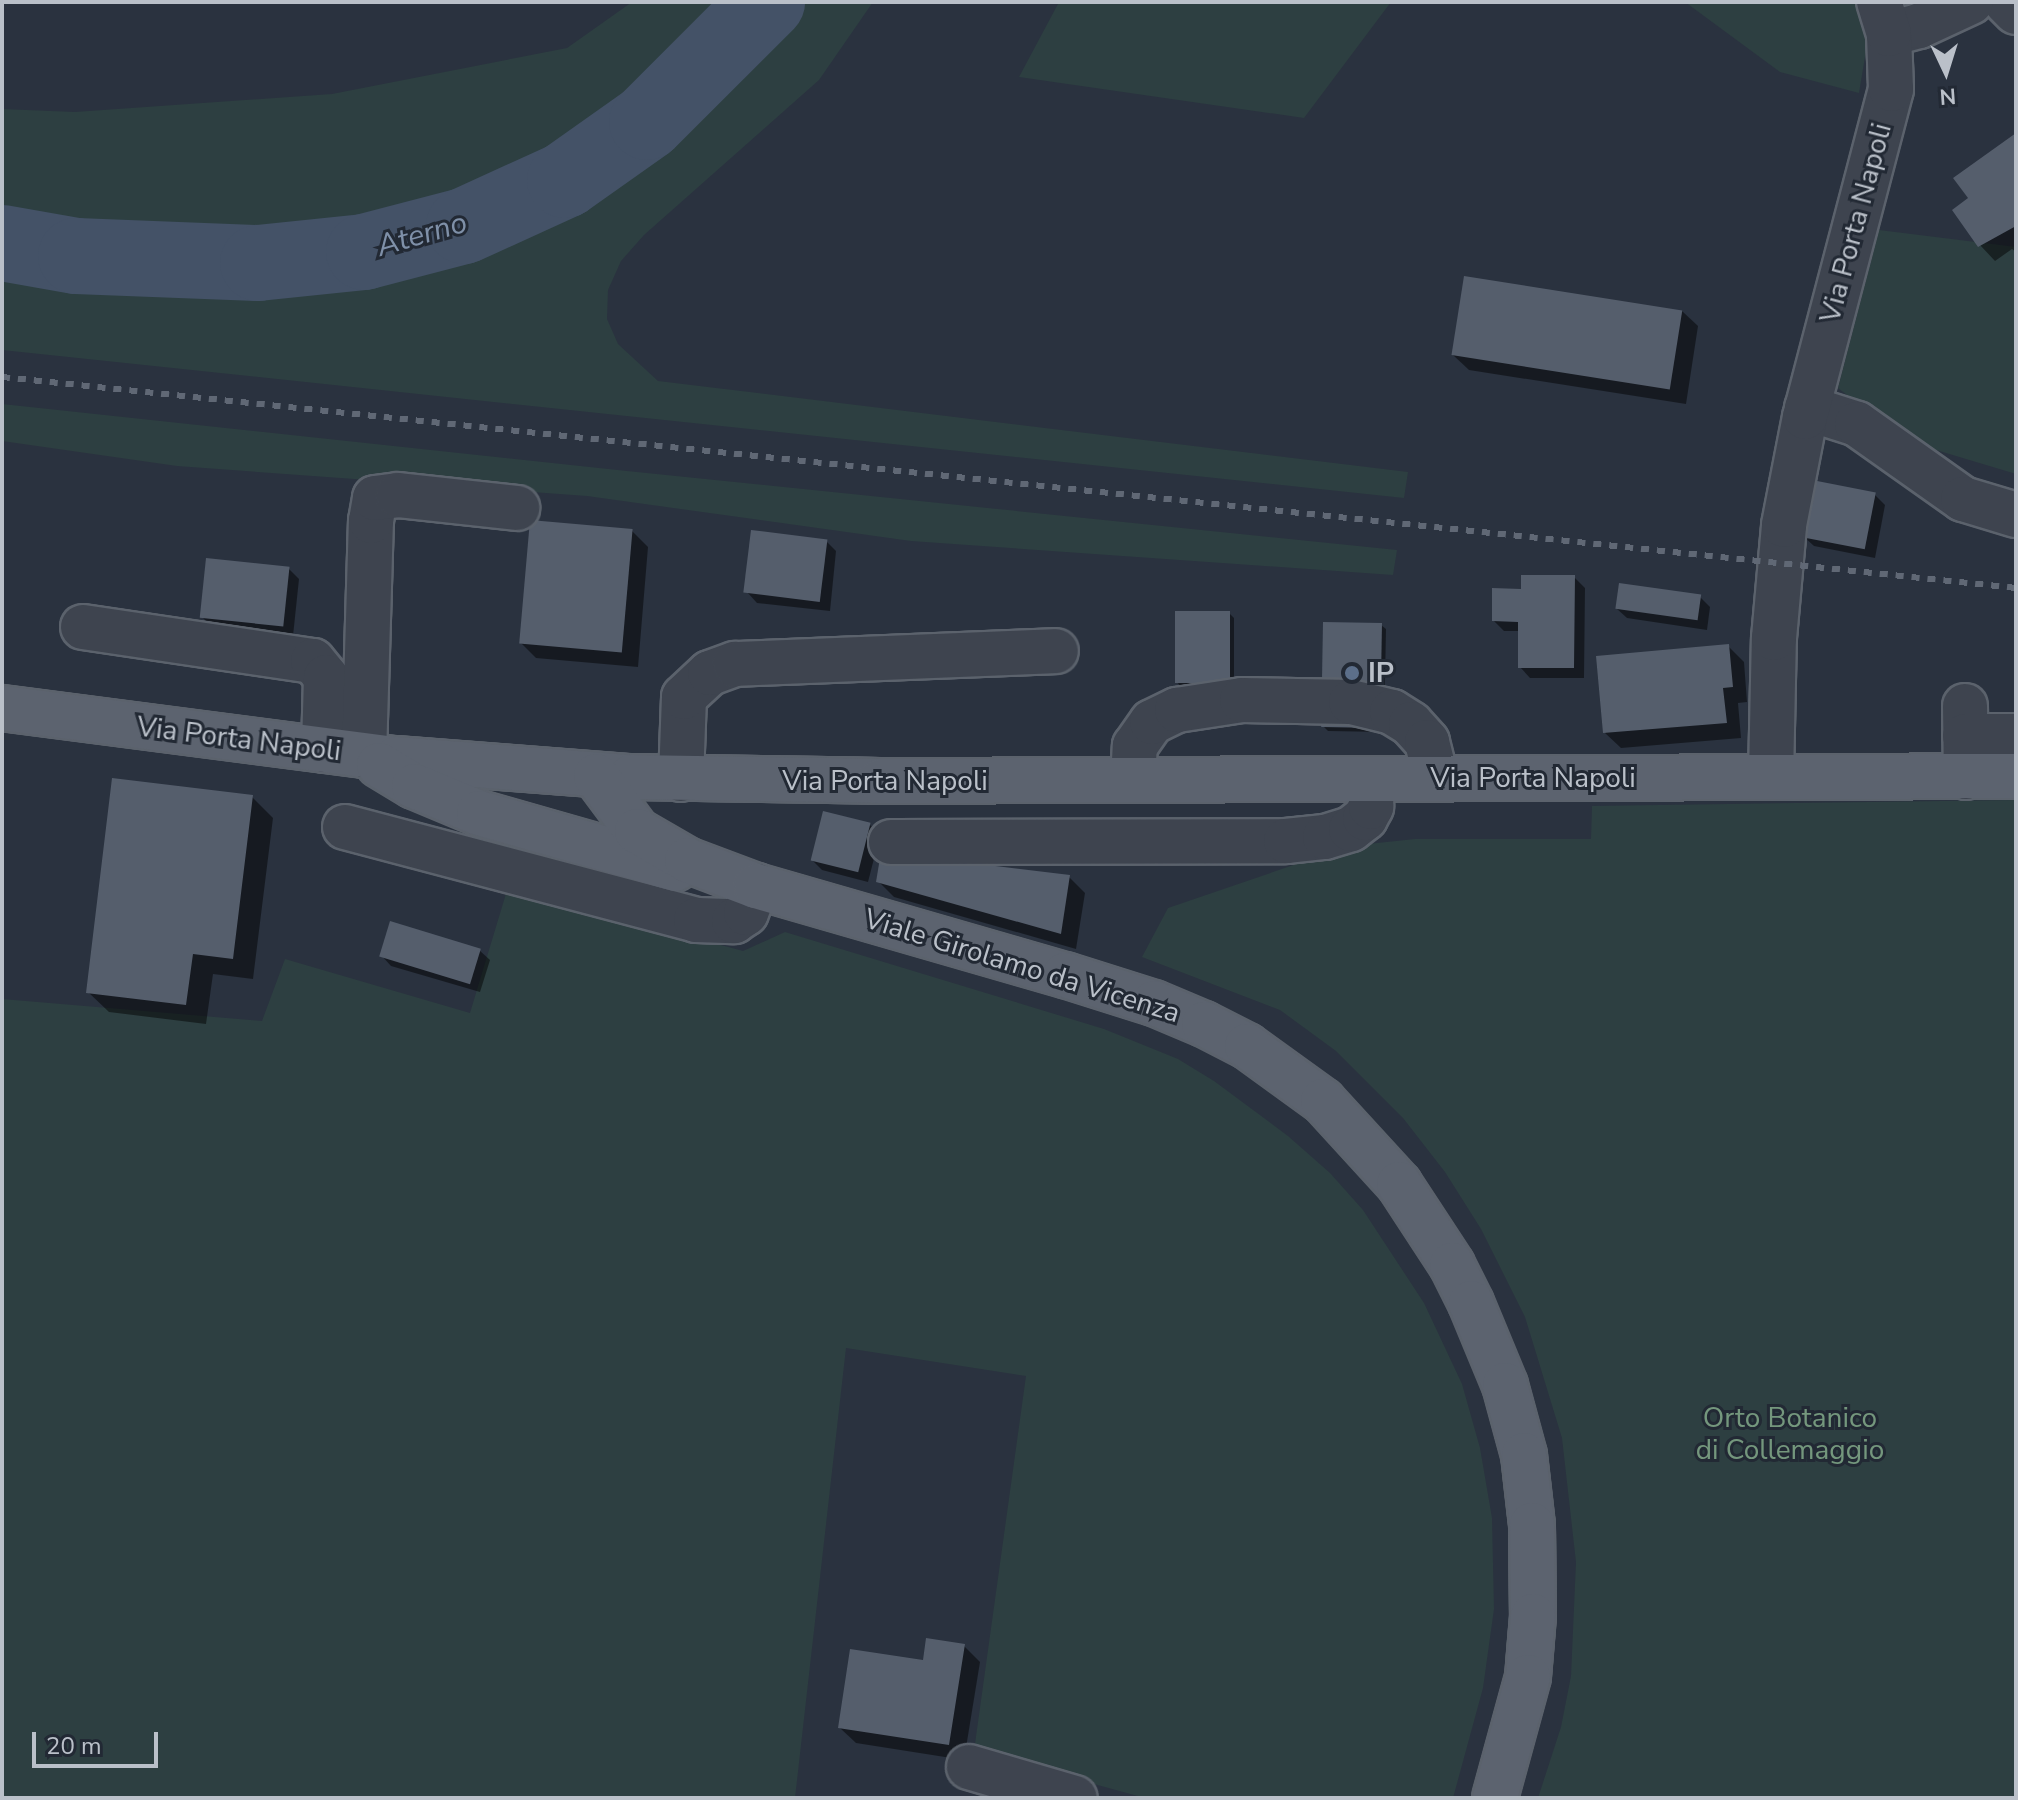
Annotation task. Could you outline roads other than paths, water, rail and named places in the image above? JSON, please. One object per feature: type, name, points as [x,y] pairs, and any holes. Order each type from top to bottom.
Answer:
[{"type":"main road","name":"Via Porta Napoli","points":[[2,708],[344,753],[596,776],[681,779],[1771,777],[1965,739],[2016,776]]},
{"type":"main road","name":"Viale Girolamo da Vicenza","points":[[344,753],[455,805],[598,848],[756,886],[1154,1003],[1247,1046],[1323,1101],[1399,1184],[1452,1265],[1501,1373],[1524,1455],[1533,1537],[1533,1616],[1528,1677],[1495,1798]]},
{"type":"main road","name":"Viale Girolamo da Vicenza","points":[[596,776],[626,821],[653,842],[687,860],[756,886]]},
{"type":"main road","points":[[596,776],[581,794],[572,813],[579,835],[598,848]]},
{"type":"main road","points":[[653,842],[644,827],[644,808],[659,790],[681,779]]},
{"type":"street","points":[[1884,18],[1919,26],[1971,2]]},
{"type":"street","points":[[2006,2],[2016,12]]},
{"type":"street","name":"Via Porta Napoli","points":[[1771,777],[1778,563],[1807,408],[1891,89],[1884,18]]},
{"type":"street","points":[[1807,408],[1857,424],[1963,499],[2016,515]]},
{"type":"street","points":[[344,753],[375,498],[398,495],[517,508]]},
{"type":"street","points":[[83,627],[313,661],[326,677],[344,753]]},
{"type":"street","points":[[681,779],[684,697],[710,673],[735,664],[1056,651]]},
{"type":"street","points":[[2,693],[59,715]]},
{"type":"street","points":[[1133,780],[1135,746],[1152,722],[1177,710],[1242,700],[1351,702],[1392,712],[1411,724],[1427,742],[1436,778]]},
{"type":"street","points":[[1965,739],[2016,736]]},
{"type":"street","points":[[891,842],[1286,841],[1325,837],[1351,829],[1365,818],[1371,807],[1372,779]]},
{"type":"street","points":[[345,827],[708,922],[734,921],[746,913],[756,886]]},
{"type":"street","points":[[969,1767],[1075,1798]]},
{"type":"waterway","name":"Aterno","points":[[2,243],[76,256],[258,263],[364,252],[464,226],[565,180],[647,122],[767,2]]},
{"type":"railway","points":[[2,377],[2016,588]]},
{"type":"place","name":"IP","points":[[1352,673]]},
{"type":"park label","name":"Orto Botanico di Collemaggio","points":[[1790,1434]]}]
